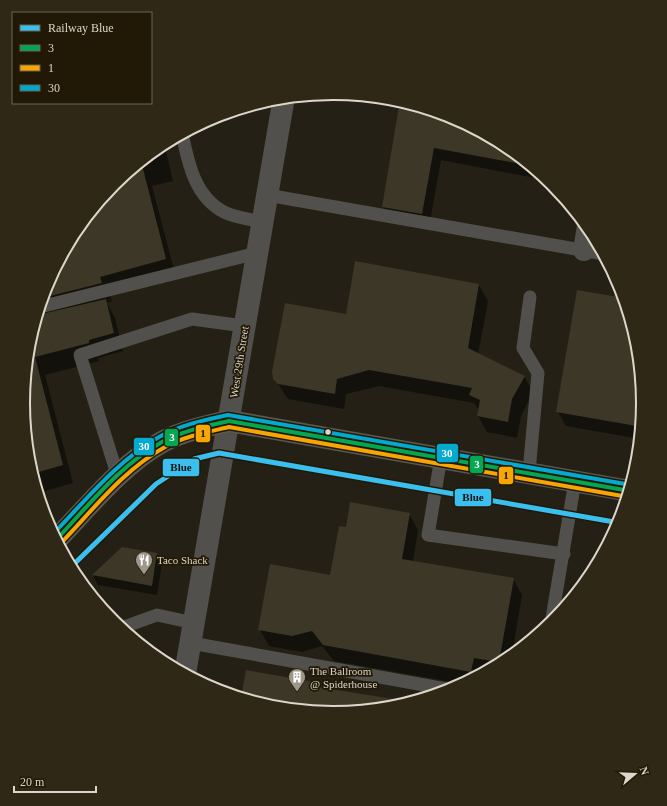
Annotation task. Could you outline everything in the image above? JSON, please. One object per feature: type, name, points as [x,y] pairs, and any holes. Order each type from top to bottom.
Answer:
[{"type":"main road","points":[[60,536],[134,461],[162,442],[188,431],[229,420],[624,490]]},
{"type":"street","name":"West 29th Street","points":[[186,668],[283,104]]},
{"type":"lane","points":[[183,140],[186,158],[192,175],[202,191],[213,204],[225,213],[263,222]]},
{"type":"lane","points":[[267,195],[594,252]]},
{"type":"lane","points":[[46,306],[257,253]]},
{"type":"lane","points":[[529,472],[538,373],[523,348],[530,297]]},
{"type":"lane","points":[[118,477],[80,355],[192,319],[244,326]]},
{"type":"lane","points":[[441,457],[428,535],[564,554]]},
{"type":"lane","points":[[553,612],[575,481]]},
{"type":"lane","points":[[127,626],[157,616],[192,633],[439,687]]},
{"type":"building","points":[[399,107],[431,116],[468,131],[485,140],[520,164],[434,148],[422,214],[382,207]]},
{"type":"building","points":[[143,167],[166,259],[100,277],[102,283],[49,296],[61,269],[81,234],[105,203],[119,188]]},
{"type":"building","points":[[355,261],[479,284],[468,348],[525,376],[512,399],[508,422],[477,416],[480,400],[469,395],[472,388],[369,370],[337,379],[335,394],[278,384],[273,379],[272,372],[285,303],[346,314]]},
{"type":"building","points":[[577,290],[618,297],[627,324],[634,363],[637,403],[636,426],[556,412]]},
{"type":"building","points":[[106,299],[114,333],[89,340],[89,343],[35,357],[63,465],[38,472],[33,443],[30,403],[33,363],[43,314]]},
{"type":"building","points":[[350,502],[410,513],[402,559],[514,578],[500,656],[493,661],[474,658],[471,672],[323,645],[312,631],[292,636],[258,630],[270,564],[330,575],[339,526],[346,527]]},
{"type":"building","points":[[122,547],[157,553],[152,586],[92,575]]},
{"type":"building","name":"The Ballroom @ Spiderhouse","points":[[246,670],[320,683],[319,687],[398,700],[353,706],[314,706],[274,701],[242,692]]},
{"type":"rail line","name":"Blue","points":[[75,563],[156,484],[194,459],[219,453],[613,522]]},
{"type":"transit line","name":"30","points":[[58,529],[116,469],[144,447],[175,429],[193,423],[228,415],[626,484]]},
{"type":"transit line","name":"3","points":[[60,535],[106,486],[132,462],[147,451],[162,442],[186,432],[229,421],[624,490]]},
{"type":"transit line","name":"1","points":[[63,541],[109,491],[150,456],[180,440],[229,427],[623,496]]},
{"type":"place","name":"Taco Shack","points":[[144,575]]},
{"type":"place","name":"The Ballroom @ Spiderhouse","points":[[297,692]]}]
